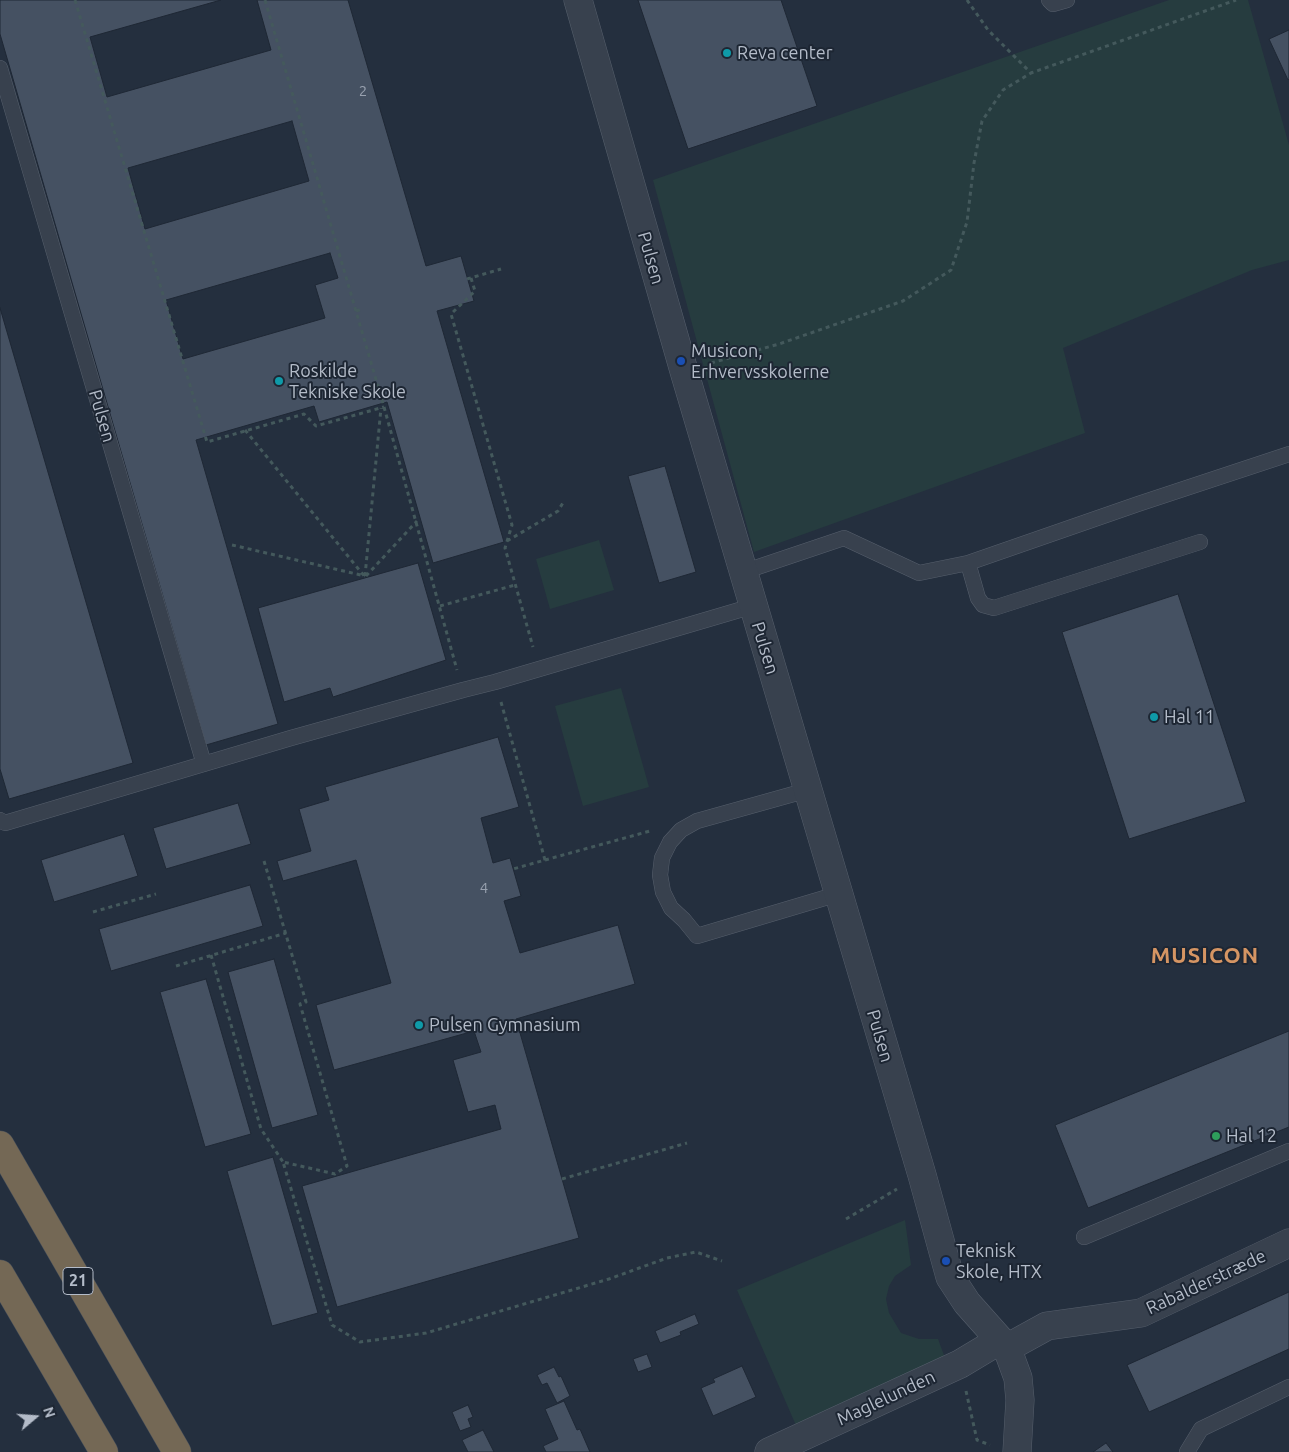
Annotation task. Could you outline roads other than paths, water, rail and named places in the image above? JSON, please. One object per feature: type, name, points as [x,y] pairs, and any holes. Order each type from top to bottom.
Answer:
[{"type":"highway","name":"21","points":[[0,1146],[177,1452]]},
{"type":"highway","points":[[0,1274],[104,1452]]},
{"type":"highway","points":[[156,1416],[184,1452]]},
{"type":"street","name":"Pulsen","points":[[578,0],[684,372],[922,1175],[950,1277],[967,1303],[1003,1344],[1018,1378],[1020,1400],[1017,1452]]},
{"type":"street","name":"Rabalderstræde","points":[[1003,1344],[1047,1326],[1141,1313],[1289,1243]]},
{"type":"street","name":"Maglelunden","points":[[768,1452],[1003,1344]]},
{"type":"lane","points":[[1049,0],[1053,4],[1067,0]]},
{"type":"lane","name":"Pulsen","points":[[0,68],[204,764]]},
{"type":"lane","points":[[743,572],[844,538],[919,573],[968,563],[1147,500],[1289,454]]},
{"type":"lane","points":[[968,563],[978,598],[983,606],[994,608],[1200,542]]},
{"type":"lane","name":"Pulsen","points":[[0,820],[5,823],[753,606]]},
{"type":"lane","points":[[808,790],[697,821],[682,830],[670,842],[662,858],[660,876],[663,892],[671,908],[697,936],[838,894]]},
{"type":"lane","points":[[1084,1237],[1289,1151]]},
{"type":"lane","points":[[1187,1452],[1201,1429],[1289,1388]]},
{"type":"place","name":"Reva center","points":[[727,53]]},
{"type":"place","name":"Musicon, Erhvervsskolerne","points":[[681,361]]},
{"type":"place","name":"Roskilde Tekniske Skole","points":[[279,381]]},
{"type":"place","name":"Hal 11","points":[[1154,717]]},
{"type":"place","name":"Pulsen Gymnasium","points":[[419,1025]]},
{"type":"place","name":"Hal 12","points":[[1216,1136]]},
{"type":"place","name":"Teknisk Skole, HTX","points":[[946,1261]]},
{"type":"district","name":"MUSICON","points":[[1205,956]]}]
